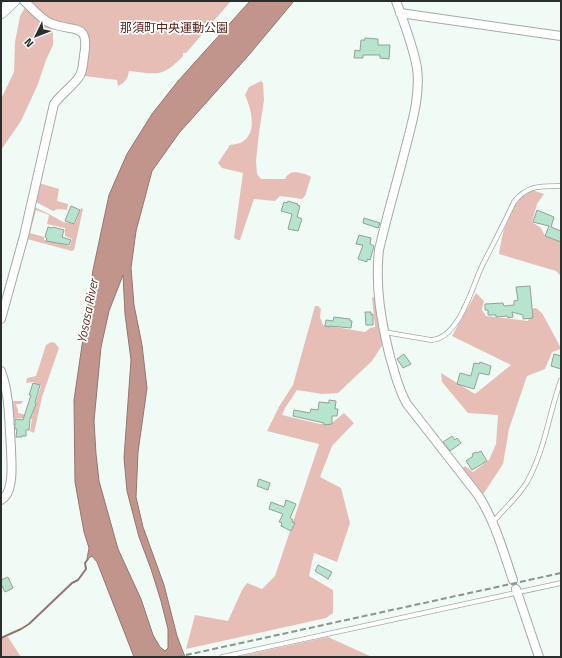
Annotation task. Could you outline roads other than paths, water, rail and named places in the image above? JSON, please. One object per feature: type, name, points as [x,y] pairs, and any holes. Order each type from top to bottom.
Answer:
[{"type":"street","points":[[1,13],[14,1]]},
{"type":"street","points":[[1,319],[23,242],[54,104],[59,97],[80,77],[86,43],[85,35],[80,31],[49,23],[24,1]]},
{"type":"street","points":[[396,1],[412,49],[417,69],[418,88],[411,129],[379,250],[377,292],[384,332],[399,387],[407,404],[478,495],[487,509],[493,522],[512,580]]},
{"type":"street","points":[[400,13],[561,36]]},
{"type":"street","points":[[1,371],[8,405],[11,484],[8,493],[1,500]]},
{"type":"street","points":[[516,591],[539,657]]},
{"type":"lane","points":[[384,332],[431,340],[438,340],[444,336],[459,319],[467,305],[482,267],[514,202],[527,190],[537,186],[561,186]]},
{"type":"lane","points":[[493,522],[527,482],[544,440],[561,380]]},
{"type":"lane","points":[[222,657],[516,591],[561,583]]},
{"type":"waterway","points":[[1,638],[29,624],[72,583],[78,580],[86,569],[85,563],[88,559]]},
{"type":"railway","points":[[177,657],[561,573]]},
{"type":"park label","name":"那須町中央運動公園","points":[[174,27]]},
{"type":"water label","name":"Yosasa River","points":[[87,311]]}]
